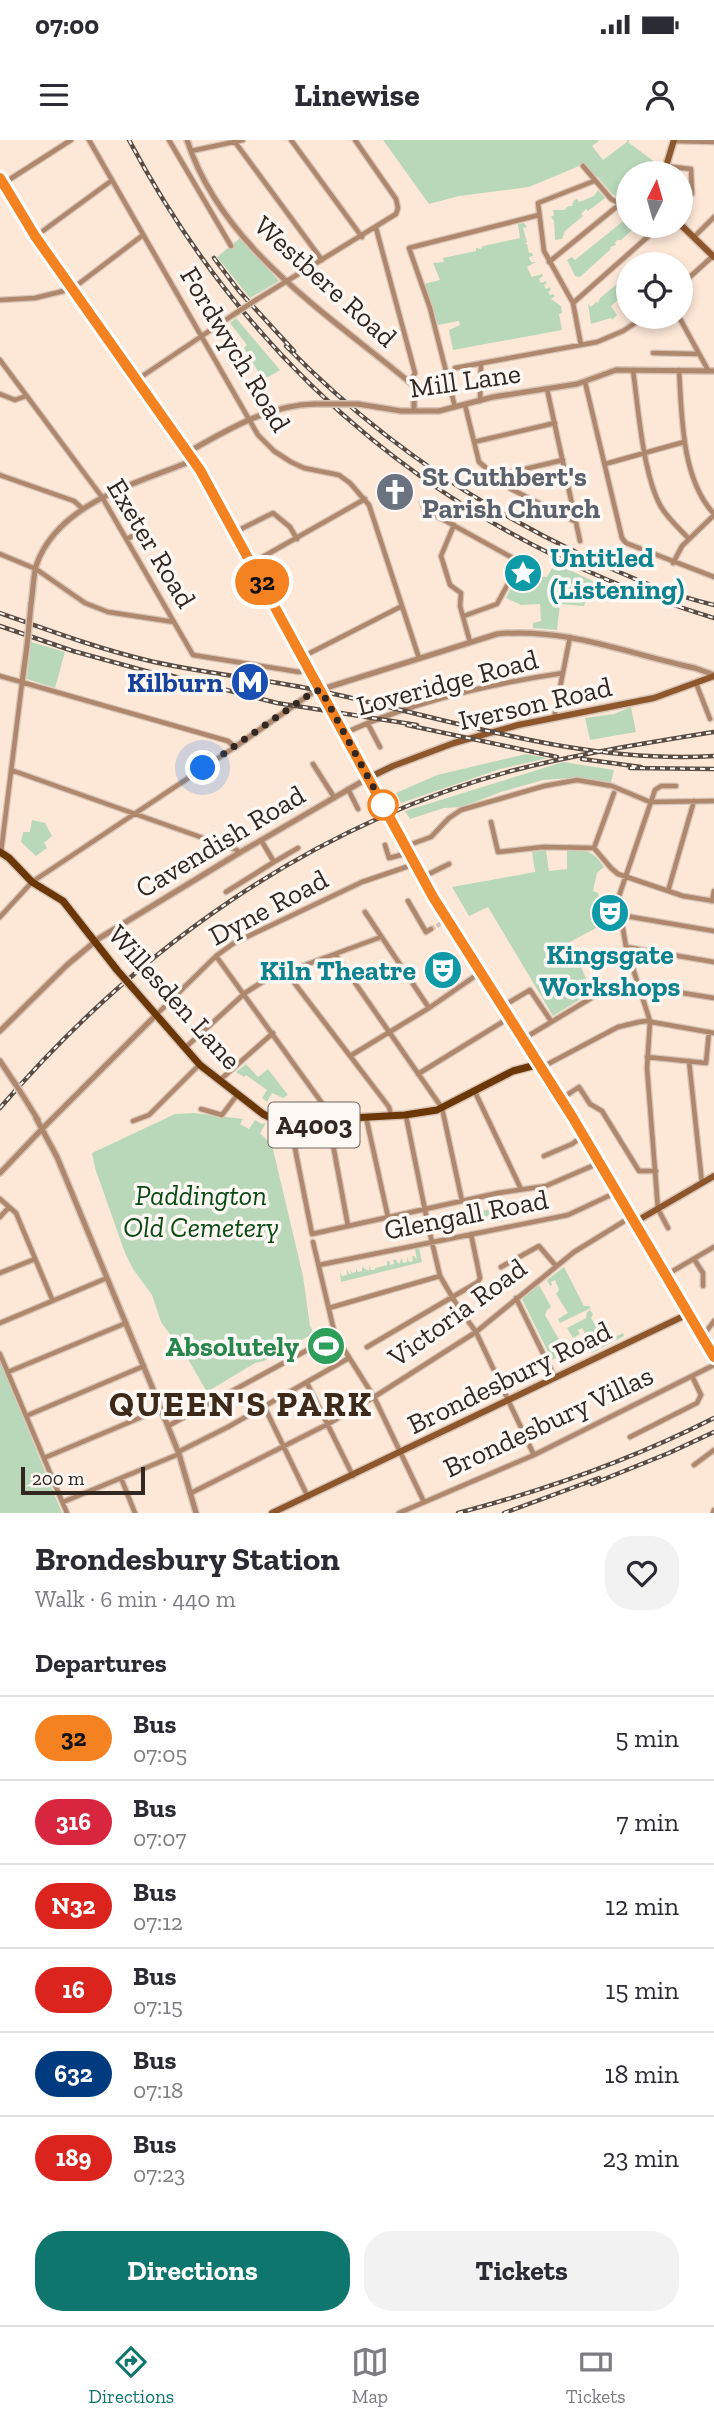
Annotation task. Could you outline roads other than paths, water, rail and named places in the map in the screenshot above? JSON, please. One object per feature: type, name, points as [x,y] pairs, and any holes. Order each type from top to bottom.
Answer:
[{"type":"main road","points":[[667,161],[674,141]]},
{"type":"main road","points":[[2,181],[35,236],[194,460],[445,921],[540,1064],[714,1357]]},
{"type":"main road","points":[[695,236],[713,257]]},
{"type":"main road","name":"Iverson Road","points":[[368,778],[454,743],[517,725],[654,698],[714,675]]},
{"type":"main road","name":"Willesden Lane","points":[[1,852],[32,882],[63,901],[117,970],[200,1065],[237,1095],[275,1120],[315,1125],[442,1108],[513,1071],[540,1064]]},
{"type":"main road","points":[[633,1219],[657,1209],[713,1177]]},
{"type":"main road","name":"Brondesbury Road","points":[[272,1513],[688,1314]]},
{"type":"street","points":[[2,181],[71,140]]},
{"type":"street","name":"Fordwych Road","points":[[89,140],[258,435],[274,451],[304,468],[339,475],[351,483],[365,499],[373,515],[419,658]]},
{"type":"street","points":[[169,140],[231,247]]},
{"type":"street","name":"Westbere Road","points":[[187,140],[209,187],[231,222],[286,281],[410,383],[415,389],[414,411]]},
{"type":"street","points":[[191,151],[243,140]]},
{"type":"street","points":[[291,140],[362,237]]},
{"type":"street","points":[[137,380],[256,300],[396,214],[396,199],[355,140]]},
{"type":"street","points":[[674,141],[714,142]]},
{"type":"street","points":[[236,142],[322,260]]},
{"type":"street","points":[[583,166],[593,181],[616,202]]},
{"type":"street","points":[[35,236],[111,181]]},
{"type":"street","points":[[581,345],[573,303],[544,251],[538,203],[593,181]]},
{"type":"street","points":[[199,192],[209,187]]},
{"type":"street","points":[[549,262],[616,207]]},
{"type":"street","points":[[455,407],[430,308],[409,248],[539,215]]},
{"type":"street","points":[[695,236],[714,217]]},
{"type":"street","points":[[376,228],[415,373],[410,383]]},
{"type":"street","points":[[0,300],[35,299],[72,289],[143,236]]},
{"type":"street","points":[[573,303],[646,238]]},
{"type":"street","points":[[693,274],[713,257]]},
{"type":"street","points":[[455,368],[597,342],[625,329]]},
{"type":"street","points":[[686,329],[711,371]]},
{"type":"street","points":[[653,353],[700,354]]},
{"type":"street","name":"Exeter Road","points":[[0,360],[102,497],[193,654],[302,672],[310,669]]},
{"type":"street","points":[[480,401],[481,363]]},
{"type":"street","points":[[633,369],[645,453],[659,503],[689,539]]},
{"type":"street","name":"Mill Lane","points":[[188,452],[250,419],[292,405],[358,404],[414,411],[439,411],[585,382],[608,372],[633,369],[711,371]]},
{"type":"street","points":[[673,563],[679,550],[714,514],[700,497],[684,442],[679,370]]},
{"type":"street","points":[[585,382],[622,538],[626,543],[673,563],[714,577]]},
{"type":"street","points":[[547,389],[580,541]]},
{"type":"street","points":[[0,394],[15,400],[26,396]]},
{"type":"street","points":[[465,405],[479,461],[495,476],[538,504],[576,522]]},
{"type":"street","points":[[474,442],[555,424]]},
{"type":"street","points":[[605,464],[684,442]]},
{"type":"street","points":[[1,852],[36,569],[46,545],[55,533],[83,509],[102,497],[194,460]]},
{"type":"street","points":[[495,476],[563,460]]},
{"type":"street","points":[[0,475],[74,501],[83,509]]},
{"type":"street","points":[[252,563],[297,540],[365,499]]},
{"type":"street","points":[[422,502],[424,509],[520,562],[498,604],[464,616]]},
{"type":"street","points":[[235,532],[274,513],[290,527],[297,540]]},
{"type":"street","points":[[454,525],[440,556],[450,585],[461,593],[460,606],[470,642]]},
{"type":"street","points":[[127,539],[144,530]]},
{"type":"street","points":[[0,554],[36,569],[85,603],[108,612],[174,622]]},
{"type":"street","points":[[310,653],[402,606]]},
{"type":"street","points":[[0,917],[32,882],[313,692],[470,642],[515,632],[557,634],[714,675]]},
{"type":"street","points":[[554,718],[570,637]]},
{"type":"street","name":"Loveridge Road","points":[[344,733],[467,693],[527,678],[563,673]]},
{"type":"street","points":[[0,676],[228,741],[235,747]]},
{"type":"street","points":[[696,683],[710,719]]},
{"type":"street","points":[[368,724],[380,747]]},
{"type":"street","points":[[313,764],[334,797]]},
{"type":"street","points":[[11,770],[237,850],[239,853]]},
{"type":"street","name":"Cavendish Road","points":[[0,1031],[94,942],[368,778]]},
{"type":"street","points":[[385,845],[389,858],[431,837],[461,810],[569,780],[612,786],[650,802],[714,801]]},
{"type":"street","points":[[668,1228],[657,1209],[648,1057],[650,1021],[626,947],[618,895],[657,788],[676,786]]},
{"type":"street","points":[[348,789],[358,809]]},
{"type":"street","points":[[594,848],[614,793]]},
{"type":"street","points":[[668,891],[694,801]]},
{"type":"street","points":[[491,821],[498,852],[555,846],[594,848],[614,872],[624,876],[668,891],[713,901],[714,891]]},
{"type":"street","points":[[261,840],[274,862]]},
{"type":"street","points":[[226,892],[298,848]]},
{"type":"street","name":"Dyne Road","points":[[156,1015],[216,956],[234,943],[362,882],[415,863]]},
{"type":"street","points":[[423,877],[449,864]]},
{"type":"street","points":[[408,901],[426,932],[431,929]]},
{"type":"street","points":[[0,905],[7,910]]},
{"type":"street","points":[[365,912],[429,1008]]},
{"type":"street","points":[[620,915],[714,931]]},
{"type":"street","points":[[184,1048],[245,993],[267,979],[381,937]]},
{"type":"street","points":[[626,947],[714,962]]},
{"type":"street","points":[[335,954],[442,1108],[462,1201]]},
{"type":"street","points":[[216,956],[327,1110],[348,1226]]},
{"type":"street","points":[[286,972],[389,1107],[391,1116]]},
{"type":"street","points":[[350,1056],[429,1008],[481,972]]},
{"type":"street","points":[[523,1039],[593,997],[638,985],[714,998]]},
{"type":"street","points":[[502,1007],[530,989],[551,1021]]},
{"type":"street","points":[[0,1173],[156,1015]]},
{"type":"street","points":[[418,1074],[509,1018]]},
{"type":"street","points":[[540,1064],[546,1065],[618,1027],[639,1021],[711,1033],[706,1063],[648,1057]]},
{"type":"street","points":[[219,1081],[273,1033]]},
{"type":"street","points":[[0,1061],[48,1141],[168,1426],[196,1513]]},
{"type":"street","points":[[689,1061],[702,1183]]},
{"type":"street","points":[[133,1121],[149,1115],[200,1065]]},
{"type":"street","points":[[561,1099],[579,1087],[590,1104],[602,1111],[639,1171],[656,1171]]},
{"type":"street","points":[[475,1092],[521,1189]]},
{"type":"street","points":[[201,1109],[222,1115],[237,1095]]},
{"type":"street","points":[[405,1115],[440,1276],[476,1332],[534,1455]]},
{"type":"street","points":[[366,1117],[388,1217]]},
{"type":"street","points":[[290,1123],[312,1234],[388,1217],[426,1215],[462,1201],[547,1185],[600,1162]]},
{"type":"street","points":[[544,1156],[584,1136]]},
{"type":"street","name":"Glengall Road","points":[[319,1265],[568,1215],[618,1192]]},
{"type":"street","points":[[0,1199],[16,1213],[52,1299]]},
{"type":"street","points":[[0,1217],[9,1207]]},
{"type":"street","name":"Victoria Road","points":[[191,1493],[328,1424],[374,1397],[476,1332],[556,1266],[633,1219]]},
{"type":"street","points":[[367,1347],[475,1284],[480,1278],[471,1234]]},
{"type":"street","points":[[313,1242],[335,1335],[374,1397],[424,1503]]},
{"type":"street","points":[[501,1267],[539,1246],[556,1266]]},
{"type":"street","points":[[666,1276],[714,1247]]},
{"type":"street","points":[[0,1273],[35,1259]]},
{"type":"street","points":[[694,1259],[703,1273],[703,1286]]},
{"type":"street","points":[[330,1311],[440,1276]]},
{"type":"street","points":[[0,1323],[107,1278]]},
{"type":"street","points":[[516,1298],[555,1379]]},
{"type":"street","points":[[702,1337],[714,1321]]},
{"type":"street","points":[[8,1372],[126,1323]]},
{"type":"street","points":[[168,1426],[335,1335]]},
{"type":"street","points":[[0,1354],[67,1513]]},
{"type":"street","points":[[63,1502],[178,1453],[349,1358]]},
{"type":"street","name":"Brondesbury Villas","points":[[400,1513],[534,1455],[714,1365]]},
{"type":"street","points":[[26,1416],[144,1366]]},
{"type":"street","points":[[630,1437],[697,1403],[701,1395],[692,1376]]},
{"type":"street","points":[[307,1383],[353,1476]]},
{"type":"street","points":[[264,1406],[307,1497]]},
{"type":"street","points":[[44,1458],[161,1409]]},
{"type":"street","points":[[694,1465],[714,1450]]},
{"type":"street","points":[[121,1478],[135,1513]]},
{"type":"tunnel","points":[[431,929],[442,923]]},
{"type":"railway","points":[[129,140],[180,226],[238,305],[302,376],[372,439],[449,495],[531,544],[620,585],[714,618]]},
{"type":"railway","points":[[214,258],[239,291],[294,351]]},
{"type":"railway","points":[[286,346],[352,408],[387,436],[500,512],[596,562],[662,590],[714,605]]},
{"type":"railway","points":[[0,613],[146,660],[311,689],[522,738],[618,754],[714,756]]},
{"type":"railway","points":[[0,626],[73,651],[164,676]]},
{"type":"railway","points":[[157,672],[277,703],[417,725]]},
{"type":"railway","points":[[407,725],[557,757]]},
{"type":"railway","points":[[0,1108],[53,1050],[109,996],[168,946],[230,901],[296,860],[365,825],[436,795],[511,771],[586,754],[714,732]]},
{"type":"railway","points":[[582,759],[641,767]]},
{"type":"railway","points":[[630,768],[714,769]]},
{"type":"railway","points":[[458,1513],[589,1472],[714,1418]]},
{"type":"railway","points":[[592,1484],[714,1432]]},
{"type":"railway","points":[[504,1513],[599,1478]]},
{"type":"place","name":"St Cuthbert's Parish Church","points":[[395,492]]},
{"type":"place","name":"Untitled (Listening)","points":[[523,573]]},
{"type":"place","name":"Kilburn","points":[[250,682]]},
{"type":"place","name":"Kingsgate Workshops","points":[[610,913]]},
{"type":"place","name":"Kiln Theatre","points":[[443,970]]},
{"type":"place","name":"Absolutely","points":[[326,1346]]},
{"type":"district","name":"QUEEN'S PARK","points":[[241,1404]]},
{"type":"park label","name":"Paddington Old Cemetery","points":[[201,1211]]}]
